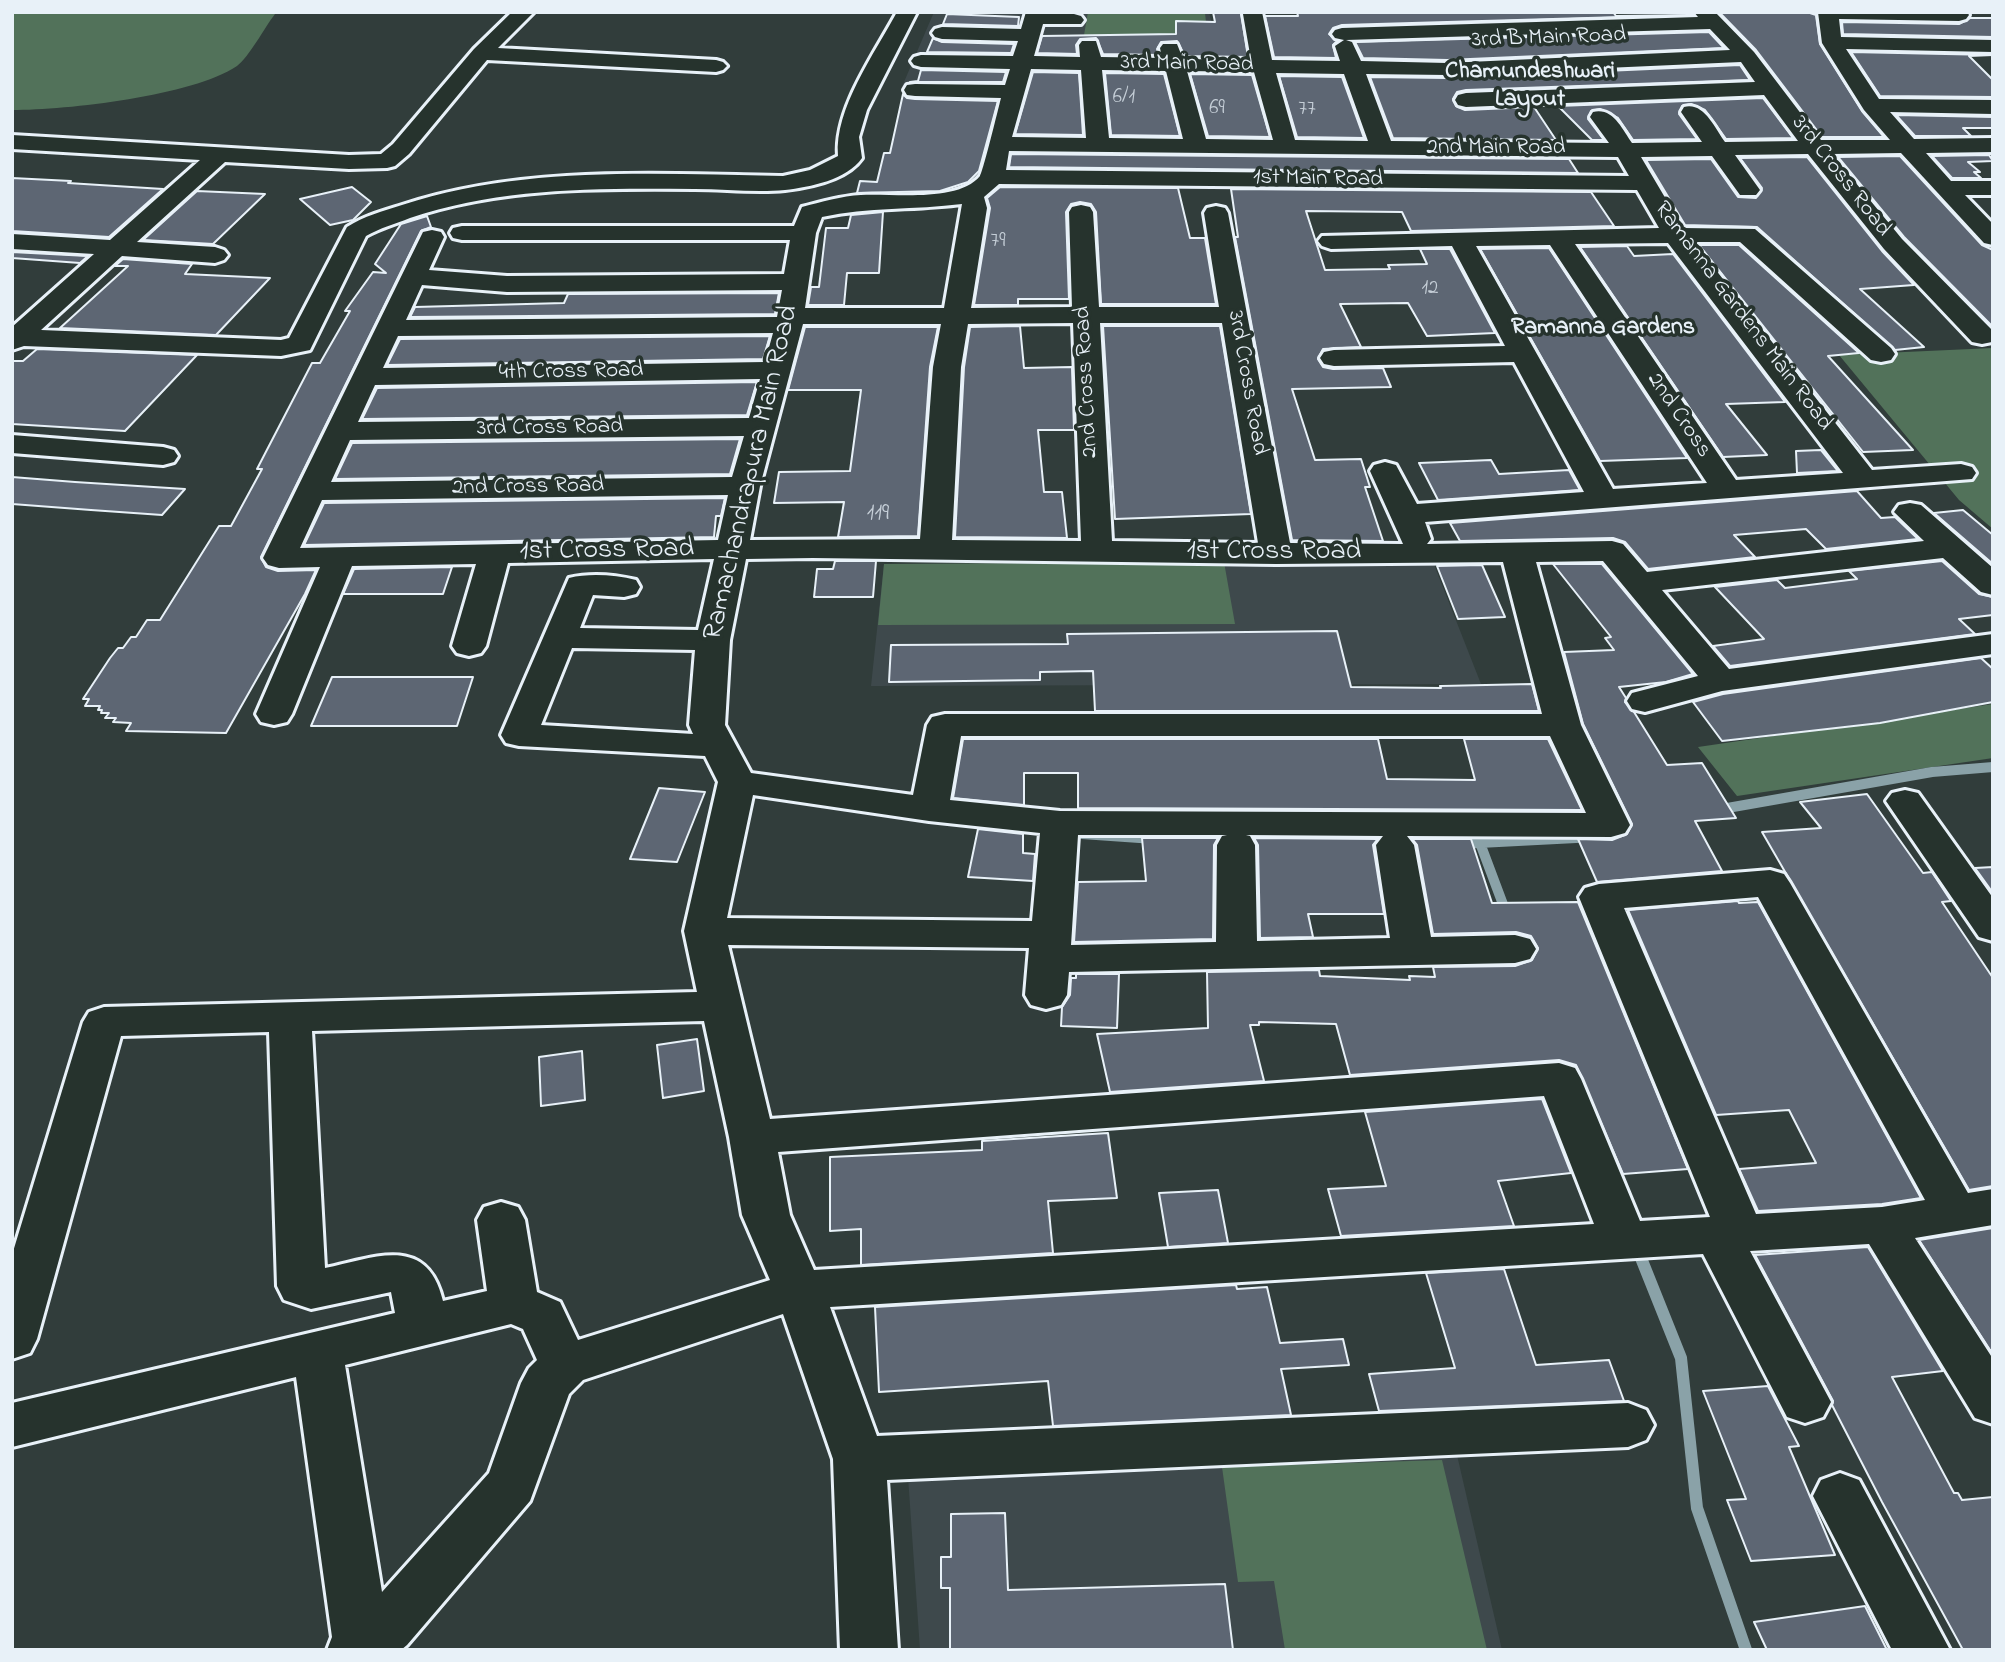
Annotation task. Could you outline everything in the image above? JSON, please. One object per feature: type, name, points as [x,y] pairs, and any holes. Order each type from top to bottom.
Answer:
[{"type":"street","points":[[12,142],[349,162],[387,161],[401,149],[481,53],[524,12]]},
{"type":"street","points":[[14,339],[290,346],[300,344],[356,232],[367,225],[437,202],[512,189],[586,181],[783,183],[815,178],[837,168],[850,158],[848,137],[856,110],[907,12]]},
{"type":"street","points":[[1956,12],[1959,15],[1829,13],[1832,43],[1844,66],[1872,105],[1944,188],[1989,231]]},
{"type":"street","points":[[1336,13],[1352,68],[1382,148]]},
{"type":"street","points":[[1253,14],[1263,66],[1286,147]]},
{"type":"street","points":[[1342,34],[1710,18]]},
{"type":"street","name":"3rd Cross Road","points":[[1710,18],[1747,56],[1813,146],[1893,244],[1982,336]]},
{"type":"street","points":[[942,33],[1044,33]]},
{"type":"street","points":[[922,61],[1044,33]]},
{"type":"street","points":[[915,90],[1044,33]]},
{"type":"street","points":[[935,550],[947,367],[975,208],[1044,33]]},
{"type":"street","name":"3rd Main Road","points":[[1044,33],[1090,55],[1173,57],[1263,66],[1352,68]]},
{"type":"street","points":[[1832,43],[1993,46]]},
{"type":"street","points":[[481,53],[716,66]]},
{"type":"street","points":[[1090,55],[1097,145]]},
{"type":"street","name":"3rd B Main Road","points":[[1352,68],[1447,69],[1747,56]]},
{"type":"street","points":[[1173,57],[1196,146]]},
{"type":"street","points":[[1844,66],[1871,66]]},
{"type":"street","points":[[1447,69],[1484,133]]},
{"type":"street","points":[[1466,100],[1771,88]]},
{"type":"street","points":[[1872,105],[1993,107]]},
{"type":"street","points":[[1692,112],[1748,190]]},
{"type":"street","name":"Ramanna Gardens Main Road","points":[[1601,117],[1626,150],[1675,235],[1864,480]]},
{"type":"street","name":"2nd Main Road","points":[[988,172],[1097,145],[1382,148],[1484,133],[1626,150],[1993,145]]},
{"type":"street","points":[[14,339],[219,155]]},
{"type":"street","points":[[12,162],[275,178]]},
{"type":"street","name":"1st Main Road","points":[[988,172],[1643,183]]},
{"type":"street","name":"Ramachandrapura Main Road","points":[[737,782],[707,725],[713,640],[745,486],[792,308],[804,233],[811,212],[988,172]]},
{"type":"street","points":[[1944,188],[1993,188]]},
{"type":"street","name":"2nd Cross Road","points":[[1081,212],[1097,552]]},
{"type":"street","name":"3rd Cross Road","points":[[1216,213],[1276,554]]},
{"type":"street","points":[[462,233],[804,233]]},
{"type":"street","points":[[507,284],[523,233]]},
{"type":"street","points":[[1331,241],[1746,234],[1881,354]]},
{"type":"street","points":[[311,491],[432,237]]},
{"type":"street","name":"2nd Cross","points":[[1557,237],[1727,490]]},
{"type":"street","points":[[1460,239],[1603,499]]},
{"type":"street","points":[[12,241],[215,255]]},
{"type":"street","points":[[412,277],[792,308],[955,316],[1234,316]]},
{"type":"street","points":[[388,328],[792,308]]},
{"type":"street","points":[[1334,358],[1524,354]]},
{"type":"street","points":[[1392,356],[1403,387]]},
{"type":"street","name":"4th Cross Road","points":[[365,377],[777,370]]},
{"type":"street","name":"3rd Cross Road","points":[[339,431],[760,427]]},
{"type":"street","points":[[12,444],[163,456]]},
{"type":"street","points":[[1385,471],[1407,514],[1420,554]]},
{"type":"street","points":[[1407,514],[1961,473]]},
{"type":"street","name":"2nd Cross Road","points":[[311,491],[745,486]]},
{"type":"street","name":"1st Cross Road","points":[[311,491],[279,558],[732,550],[1276,554],[1612,551],[1639,583]]},
{"type":"street","points":[[1910,512],[1993,585]]},
{"type":"street","points":[[1639,583],[1952,547]]},
{"type":"street","points":[[469,646],[495,553]]},
{"type":"street","points":[[869,1650],[859,1459],[799,1290],[765,1215],[752,1137],[704,931],[737,782],[929,809],[1060,823],[1611,825],[1563,725],[1517,553]]},
{"type":"street","points":[[274,714],[340,557]]},
{"type":"street","points":[[1639,583],[1720,681]]},
{"type":"street","points":[[624,587],[581,585],[519,735],[719,746]]},
{"type":"street","points":[[559,638],[713,640]]},
{"type":"street","points":[[1645,701],[1720,681],[1993,644]]},
{"type":"street","points":[[929,809],[945,725],[1563,725]]},
{"type":"street","points":[[1905,801],[1993,928]]},
{"type":"street","points":[[1049,963],[1060,823]]},
{"type":"street","points":[[1236,845],[1237,955]]},
{"type":"street","points":[[1395,845],[1413,951]]},
{"type":"street","points":[[318,1352],[359,1647],[387,1628],[511,1485],[547,1383],[565,1365],[799,1290],[1625,1242],[1729,1234],[1882,1225],[1974,1209],[1770,883],[1599,897],[1729,1234],[1805,1402]]},
{"type":"street","points":[[704,931],[1049,963],[1237,955],[1515,949]]},
{"type":"street","points":[[15,1315],[104,1022],[723,1006]]},
{"type":"street","points":[[289,1017],[302,1286],[311,1290],[398,1272],[407,1275],[414,1286],[422,1326]]},
{"type":"street","points":[[752,1137],[1559,1079],[1625,1242]]},
{"type":"street","points":[[501,1220],[514,1304]]},
{"type":"street","points":[[1882,1225],[1993,1403]]},
{"type":"street","points":[[12,1425],[514,1304],[542,1316],[565,1365]]},
{"type":"street","points":[[859,1459],[1628,1425]]},
{"type":"street","points":[[1840,1496],[1922,1650]]},
{"type":"shaded area","points":[[934,12],[1026,12],[1006,90],[901,89]]},
{"type":"shaded area","points":[[1048,12],[1209,12],[1217,46],[1087,44],[1087,62],[1034,61]]},
{"type":"shaded area","points":[[1433,562],[1481,684],[871,686],[884,564]]},
{"type":"shaded area","points":[[1454,1442],[1502,1650],[920,1650],[907,1462]]},
{"type":"green space","points":[[12,12],[275,14],[242,62],[217,77],[191,86],[129,99],[12,110]]},
{"type":"green space","points":[[1088,12],[1205,13],[1206,22],[1176,21],[1176,34],[1159,36],[1084,35]]},
{"type":"green space","points":[[1993,348],[1993,529],[1959,500],[1839,355]]},
{"type":"green space","points":[[1224,562],[1235,624],[878,625],[884,564]]},
{"type":"green space","points":[[1993,704],[1993,758],[1737,796],[1698,747]]},
{"type":"green space","points":[[1442,1460],[1487,1650],[1285,1650],[1274,1581],[1238,1582],[1222,1467]]},
{"type":"building","points":[[1213,12],[1241,12],[1248,57],[1185,56],[1177,41],[1161,42],[1157,49],[1159,55],[1103,54],[1096,38],[1080,39],[1076,45],[1077,54],[1037,53],[1042,36],[1176,34],[1176,21],[1215,22]]},
{"type":"building","points":[[1297,12],[1613,12],[1616,16],[1693,15],[1342,25],[1333,28],[1329,34],[1337,41],[1333,45],[1336,58],[1274,57],[1265,16],[1298,16]]},
{"type":"building","points":[[1719,12],[1807,12],[1816,15],[1820,44],[1862,111],[1884,137],[1822,137],[1756,50]]},
{"type":"building","points":[[947,14],[1019,17],[1018,26],[943,24]]},
{"type":"building","points":[[1970,18],[1993,18],[1993,37],[1843,34],[1842,22],[1959,24]]},
{"type":"building","points":[[1709,32],[1724,48],[1447,60],[1363,58],[1355,42]]},
{"type":"building","points":[[933,38],[942,42],[1014,44],[1011,53],[927,52]]},
{"type":"building","points":[[1851,52],[1993,55],[1969,56],[1993,80],[1993,97],[1880,96]]},
{"type":"building","points":[[1740,65],[1750,80],[1466,90],[1457,92],[1453,99],[1456,106],[1465,110],[1534,107],[1556,140],[1393,138],[1370,77],[1447,78]]},
{"type":"building","points":[[921,70],[1006,72],[1003,82],[910,82],[918,81]]},
{"type":"building","points":[[1033,72],[1079,73],[1083,135],[1015,134]]},
{"type":"building","points":[[1105,73],[1164,74],[1180,136],[1111,135]]},
{"type":"building","points":[[1190,74],[1252,75],[1270,137],[1208,136]]},
{"type":"building","points":[[1279,76],[1342,77],[1364,138],[1297,137]]},
{"type":"building","points":[[903,94],[907,98],[915,99],[998,101],[979,171],[968,182],[940,191],[857,193],[860,181],[877,182],[884,153],[890,153]]},
{"type":"building","points":[[1763,98],[1793,138],[1726,139],[1705,110],[1691,104],[1682,106],[1679,114],[1697,139],[1633,140],[1618,118],[1600,109],[1591,111],[1588,119],[1604,140],[1592,140],[1558,106]]},
{"type":"building","points":[[1896,115],[1993,117],[1993,128],[1963,128],[1971,136],[1915,136]]},
{"type":"building","points":[[1011,154],[1569,159],[1578,173],[1009,167]]},
{"type":"building","points":[[1989,155],[1993,161],[1968,162],[1980,172],[1974,172],[1981,178],[1952,178],[1932,156]]},
{"type":"building","points":[[1900,156],[1982,245],[1993,250],[1993,327],[1904,237],[1838,157]]},
{"type":"building","points":[[1807,157],[1882,251],[1914,285],[1860,289],[1924,347],[1895,350],[1757,227],[1685,225],[1646,160],[1711,159],[1738,197],[1756,198],[1762,188],[1740,158]]},
{"type":"building","points":[[12,178],[163,189],[109,237],[12,231]]},
{"type":"building","points":[[352,187],[371,202],[353,220],[330,225],[300,199]]},
{"type":"building","points":[[1000,187],[1178,188],[1190,238],[1205,238],[1216,304],[1101,304],[1096,212],[1091,204],[1080,202],[1071,204],[1066,212],[1069,299],[1018,299],[1018,305],[974,305],[990,208],[987,198]]},
{"type":"building","points":[[1231,189],[1591,192],[1614,226],[1411,231],[1402,212],[1306,211],[1325,270],[1390,269],[1388,265],[1427,264],[1420,249],[1450,249],[1495,333],[1427,336],[1408,303],[1340,304],[1361,347],[1323,349],[1318,359],[1323,367],[1333,369],[1383,368],[1391,387],[1292,389],[1315,460],[1361,459],[1370,487],[1365,487],[1383,541],[1292,540],[1235,237],[1238,237]]},
{"type":"building","points":[[197,191],[265,194],[213,244],[143,240]]},
{"type":"building","points":[[883,212],[879,273],[847,273],[844,305],[808,305],[811,287],[819,287],[826,228],[848,228],[851,215]]},
{"type":"building","points":[[427,216],[431,227],[421,231],[261,557],[266,567],[278,571],[316,570],[226,733],[126,731],[131,723],[113,722],[116,718],[105,718],[109,713],[101,713],[102,710],[98,710],[100,706],[85,706],[89,699],[83,699],[118,648],[123,648],[131,637],[136,637],[147,620],[160,620],[219,526],[231,526],[262,469],[257,469],[312,363],[320,363],[350,311],[345,311],[373,272],[386,273],[375,264],[401,224]]},
{"type":"building","points":[[1699,245],[1739,245],[1859,353],[1828,356],[1913,450],[1863,452]]},
{"type":"building","points":[[1627,246],[1634,256],[1673,254],[1785,402],[1726,404],[1767,455],[1723,457],[1580,247]]},
{"type":"building","points":[[1549,248],[1687,458],[1600,461],[1480,249]]},
{"type":"building","points":[[12,252],[88,256],[80,263],[12,258]]},
{"type":"building","points":[[123,259],[192,264],[185,274],[270,278],[216,335],[60,328],[128,266],[115,266]]},
{"type":"building","points":[[779,293],[775,314],[410,317],[415,307],[564,303],[568,294]]},
{"type":"building","points":[[1020,326],[1024,368],[1072,367],[1074,430],[1038,430],[1044,492],[1062,492],[1067,538],[955,537],[964,367],[970,327]]},
{"type":"building","points":[[1103,326],[1220,326],[1251,514],[1115,519]]},
{"type":"building","points":[[805,327],[938,327],[930,367],[918,536],[838,537],[844,502],[774,503],[779,472],[850,471],[861,390],[788,390]]},
{"type":"building","points":[[770,336],[763,359],[387,365],[400,339]]},
{"type":"building","points":[[37,349],[197,355],[125,431],[12,424],[12,361],[23,361]]},
{"type":"building","points":[[757,382],[747,415],[362,419],[377,388]]},
{"type":"building","points":[[740,439],[730,474],[335,479],[352,443]]},
{"type":"building","points":[[1821,450],[1838,471],[1797,473],[1796,451]]},
{"type":"building","points":[[1491,460],[1499,474],[1569,470],[1580,490],[1438,500],[1419,463]]},
{"type":"building","points":[[12,477],[185,489],[162,515],[12,504]]},
{"type":"building","points":[[1857,491],[1881,518],[1895,517],[1918,539],[1826,549],[1806,529],[1734,535],[1755,557],[1648,569],[1625,542],[1613,538],[1460,541],[1450,523]]},
{"type":"building","points":[[725,498],[721,516],[716,516],[714,537],[304,545],[324,503]]},
{"type":"building","points":[[1963,510],[1993,535],[1993,564],[1934,513]]},
{"type":"building","points":[[835,561],[876,561],[873,597],[814,597],[817,569],[833,569]]},
{"type":"building","points":[[1942,561],[1979,594],[1993,597],[1993,615],[1959,619],[1975,634],[1730,666],[1713,646],[1764,639],[1715,587],[1777,580],[1785,588],[1857,579],[1849,571]]},
{"type":"building","points":[[1553,564],[1602,564],[1693,674],[1666,682],[1619,687],[1626,698],[1625,702],[1667,765],[1702,763],[1736,818],[1695,821],[1722,871],[1597,882],[1578,839],[1612,840],[1627,834],[1632,824],[1583,724],[1564,652],[1614,650],[1605,638],[1611,637]]},
{"type":"building","points":[[1482,565],[1505,617],[1458,619],[1437,566]]},
{"type":"building","points":[[452,567],[443,594],[343,594],[354,569]]},
{"type":"building","points":[[1337,631],[1351,687],[1441,688],[1440,686],[1532,684],[1539,711],[1095,711],[1093,671],[1040,672],[1040,680],[889,682],[891,645],[1068,644],[1067,634]]},
{"type":"building","points":[[1981,658],[1993,669],[1993,702],[1880,723],[1722,741],[1693,702],[1723,694]]},
{"type":"building","points":[[332,677],[473,677],[457,726],[311,726]]},
{"type":"building","points":[[963,739],[1378,739],[1387,779],[1475,780],[1464,739],[1548,739],[1582,810],[1078,808],[1078,773],[1024,773],[1024,805],[953,798]]},
{"type":"building","points":[[659,788],[705,792],[677,862],[630,859]]},
{"type":"building","points":[[1867,794],[1923,873],[1932,872],[1951,901],[1942,902],[1993,978],[1993,1186],[1969,1190],[1762,832],[1821,828],[1800,802]]},
{"type":"building","points":[[978,829],[1023,834],[1023,853],[1035,854],[1033,881],[968,877]]},
{"type":"building","points":[[1142,838],[1218,838],[1214,845],[1213,939],[1074,942],[1078,882],[1146,881]]},
{"type":"building","points":[[1254,838],[1378,839],[1373,845],[1384,914],[1308,914],[1313,937],[1260,938],[1258,845]]},
{"type":"building","points":[[1412,839],[1471,839],[1492,903],[1578,902],[1688,1169],[1623,1174],[1576,1065],[1559,1060],[1350,1075],[1336,1024],[1259,1022],[1259,1025],[1250,1025],[1264,1081],[1110,1092],[1097,1034],[1208,1028],[1207,972],[1319,970],[1320,976],[1410,980],[1409,976],[1435,977],[1433,967],[1515,966],[1532,960],[1538,948],[1531,936],[1516,932],[1433,934],[1417,845]]},
{"type":"building","points":[[1993,867],[1993,893],[1975,868]]},
{"type":"building","points":[[1738,901],[1758,902],[1921,1198],[1882,1204],[1758,1211],[1739,1169],[1816,1163],[1789,1110],[1716,1115],[1628,910]]},
{"type":"building","points":[[1076,974],[1119,974],[1117,1028],[1061,1026],[1062,1007],[1070,995],[1071,978],[1076,978]]},
{"type":"building","points":[[697,1039],[704,1091],[663,1098],[657,1045]]},
{"type":"building","points":[[582,1051],[585,1100],[541,1106],[539,1057]]},
{"type":"building","points":[[1542,1099],[1571,1173],[1498,1181],[1514,1226],[1341,1236],[1328,1189],[1386,1186],[1365,1112]]},
{"type":"building","points":[[1108,1133],[1117,1198],[1048,1201],[1053,1253],[861,1265],[861,1229],[830,1231],[830,1157],[982,1150],[982,1141]]},
{"type":"building","points":[[1218,1190],[1228,1243],[1168,1247],[1159,1193]]},
{"type":"building","points":[[1993,1228],[1993,1350],[1990,1350],[1919,1240]]},
{"type":"building","points":[[1868,1247],[1943,1371],[1892,1377],[1954,1493],[1958,1493],[1962,1500],[1993,1497],[1993,1650],[1963,1650],[1882,1502],[1832,1405],[1833,1401],[1755,1255]]},
{"type":"building","points":[[1504,1269],[1536,1365],[1609,1360],[1624,1401],[1379,1411],[1369,1374],[1455,1368],[1426,1273]]},
{"type":"building","points":[[1236,1285],[1237,1289],[1267,1287],[1280,1343],[1343,1339],[1349,1365],[1281,1369],[1291,1415],[1053,1426],[1048,1381],[879,1392],[875,1307]]},
{"type":"building","points":[[1768,1386],[1799,1446],[1789,1447],[1835,1555],[1751,1561],[1727,1500],[1746,1499],[1703,1391]]},
{"type":"building","points":[[1005,1513],[1008,1590],[1225,1584],[1233,1650],[950,1650],[950,1588],[941,1588],[941,1557],[951,1557],[951,1514]]},
{"type":"building","points":[[1865,1606],[1887,1650],[1767,1650],[1754,1622]]},
{"type":"waterway","points":[[1716,810],[1932,772],[1993,767]]},
{"type":"waterway","points":[[1082,834],[1154,839]]},
{"type":"waterway","points":[[1460,844],[1634,835]]},
{"type":"waterway","points":[[1480,843],[1519,947]]},
{"type":"waterway","points":[[1637,1248],[1681,1358],[1697,1508],[1746,1650]]},
{"type":"district","name":"Chamundeshwari Layout","points":[[1530,87]]},
{"type":"district","name":"Ramanna Gardens","points":[[1603,329]]}]
